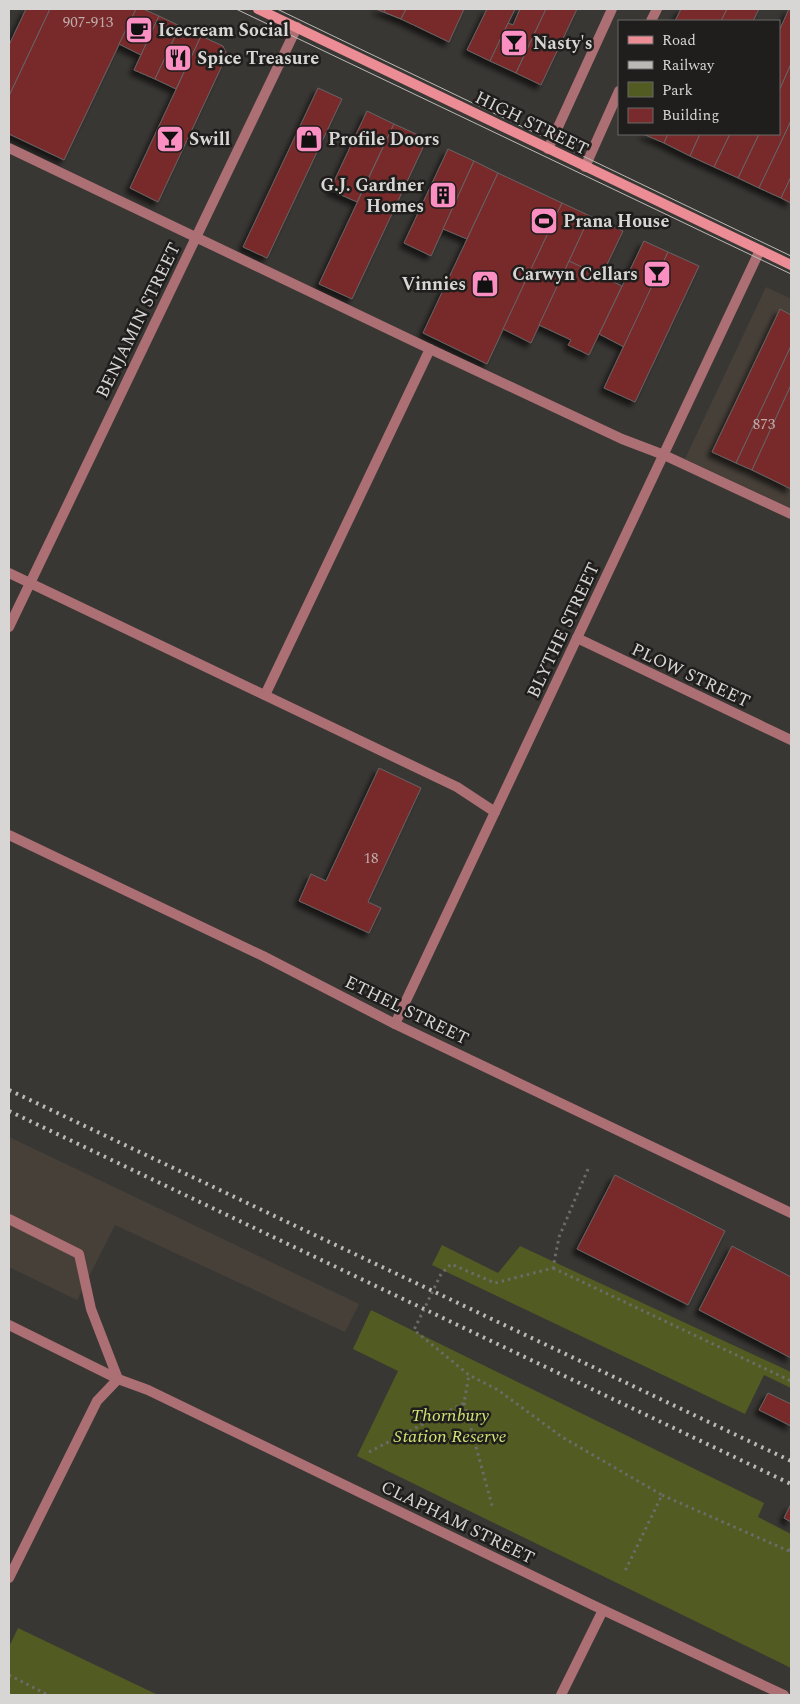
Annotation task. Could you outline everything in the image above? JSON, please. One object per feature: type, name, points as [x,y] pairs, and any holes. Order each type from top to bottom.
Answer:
[{"type":"main road","name":"HIGH STREET","points":[[258,9],[791,265]]},
{"type":"street","points":[[548,148],[612,9]]},
{"type":"street","name":"BENJAMIN STREET","points":[[9,628],[297,27]]},
{"type":"street","points":[[585,166],[618,93]]},
{"type":"street","points":[[9,148],[622,439],[664,455],[791,514]]},
{"type":"street","name":"BLYTHE STREET","points":[[395,1024],[760,250]]},
{"type":"street","points":[[265,695],[430,349]]},
{"type":"street","points":[[9,573],[457,787],[495,812]]},
{"type":"street","name":"PLOW STREET","points":[[577,638],[791,740]]},
{"type":"street","name":"ETHEL STREET","points":[[9,835],[263,956],[395,1024],[791,1213]]},
{"type":"street","points":[[9,1219],[79,1254],[91,1309],[118,1379],[98,1401],[9,1578]]},
{"type":"street","name":"CLAPHAM STREET","points":[[9,1326],[118,1379],[148,1390],[602,1610],[784,1695]]},
{"type":"street","points":[[561,1695],[602,1610]]},
{"type":"path","points":[[553,1268],[559,1237],[588,1169]]},
{"type":"path","points":[[791,1381],[553,1268],[495,1283],[451,1264],[442,1274],[414,1330],[469,1374],[498,1390],[562,1437],[662,1496],[790,1552],[791,1547]]},
{"type":"path","points":[[469,1374],[464,1403],[493,1509]]},
{"type":"path","points":[[369,1452],[464,1403]]},
{"type":"path","points":[[625,1572],[662,1496]]},
{"type":"path","points":[[9,1675],[48,1695]]},
{"type":"shaded area","points":[[766,287],[791,299],[791,508],[685,459]]},
{"type":"shaded area","points":[[9,1137],[359,1304],[345,1332],[115,1225],[77,1300],[9,1267]]},
{"type":"green space","points":[[442,1245],[498,1273],[520,1246],[791,1372],[791,1388],[764,1375],[745,1414],[432,1265]]},
{"type":"green space","name":"Thornbury Station Reserve","points":[[371,1310],[764,1503],[758,1517],[791,1534],[791,1668],[357,1456],[398,1371],[353,1349]]},
{"type":"green space","points":[[18,1628],[158,1695],[9,1695],[9,1647]]},
{"type":"building","points":[[26,9],[50,9],[9,96],[9,45]]},
{"type":"building","points":[[50,9],[136,9],[64,160],[9,134],[9,96]]},
{"type":"building","name":"Icecream Social","points":[[136,9],[143,9],[159,16],[141,55],[119,44]]},
{"type":"building","points":[[376,9],[406,9],[401,19]]},
{"type":"building","points":[[385,9],[406,9],[401,19],[384,12]]},
{"type":"building","points":[[406,9],[464,9],[449,42],[401,19]]},
{"type":"building","points":[[487,9],[515,9],[490,61],[467,50]]},
{"type":"building","name":"Nasty's","points":[[520,9],[546,9],[516,73],[490,61],[508,23],[513,25]]},
{"type":"building","points":[[546,9],[577,9],[541,85],[516,73]]},
{"type":"building","points":[[681,9],[727,9],[722,20],[676,20]]},
{"type":"building","points":[[727,9],[759,9],[754,20],[722,20]]},
{"type":"building","points":[[789,9],[791,9],[791,64],[780,89],[780,29]]},
{"type":"building","points":[[159,16],[180,26],[155,79],[134,70]]},
{"type":"building","name":"Spice Treasure","points":[[180,26],[201,36],[176,89],[155,79]]},
{"type":"building","name":"Swill","points":[[201,36],[223,46],[227,55],[158,202],[130,188]]},
{"type":"building","points":[[791,64],[791,121],[759,188],[738,178],[759,135],[780,135],[780,89]]},
{"type":"building","name":"Profile Doors","points":[[318,88],[342,99],[267,258],[243,247]]},
{"type":"building","points":[[367,111],[394,124],[357,202],[330,190]]},
{"type":"building","points":[[791,121],[791,177],[781,198],[759,188]]},
{"type":"building","points":[[394,124],[427,139],[352,299],[319,284]]},
{"type":"building","points":[[645,135],[668,135],[664,143]]},
{"type":"building","points":[[668,135],[700,135],[690,156],[664,143]]},
{"type":"building","points":[[700,135],[730,135],[714,167],[690,156]]},
{"type":"building","points":[[730,135],[759,135],[738,178],[714,167]]},
{"type":"building","name":"G.J. Gardner Homes","points":[[448,149],[474,161],[431,256],[404,243]]},
{"type":"building","points":[[474,161],[498,173],[467,239],[443,229]]},
{"type":"building","name":"Vinnies","points":[[498,173],[562,203],[487,364],[423,333]]},
{"type":"building","points":[[791,177],[791,203],[781,198]]},
{"type":"building","points":[[562,203],[590,216],[531,343],[503,329]]},
{"type":"building","points":[[590,216],[623,231],[601,277],[569,261]]},
{"type":"building","points":[[644,241],[668,252],[624,347],[599,334]]},
{"type":"building","points":[[668,252],[699,266],[635,402],[604,388]]},
{"type":"building","points":[[569,261],[622,286],[589,355],[568,345],[571,340],[539,325]]},
{"type":"building","points":[[780,309],[791,315],[791,346],[736,463],[712,452]]},
{"type":"building","points":[[791,346],[791,385],[752,470],[736,463]]},
{"type":"building","points":[[791,385],[791,489],[752,470]]},
{"type":"building","points":[[379,768],[421,788],[368,902],[381,908],[369,933],[299,901],[311,874],[326,881]]},
{"type":"building","points":[[615,1175],[725,1231],[688,1305],[577,1249]]},
{"type":"building","points":[[732,1246],[791,1277],[791,1358],[699,1310]]},
{"type":"building","points":[[768,1393],[791,1404],[791,1426],[759,1410]]},
{"type":"building","points":[[791,1504],[791,1522],[784,1518]]},
{"type":"tram line","points":[[236,9],[791,274]]},
{"type":"tram line","points":[[277,9],[791,256]]},
{"type":"railway","points":[[9,1090],[791,1461]]},
{"type":"railway","points":[[9,1111],[791,1484]]},
{"type":"place","name":"Icecream Social","points":[[139,30]]},
{"type":"place","name":"Nasty's","points":[[514,43]]},
{"type":"place","name":"Spice Treasure","points":[[178,58]]},
{"type":"place","name":"Swill","points":[[170,139]]},
{"type":"place","name":"Profile Doors","points":[[309,139]]},
{"type":"place","name":"G.J. Gardner Homes","points":[[443,195]]},
{"type":"place","name":"Prana House","points":[[544,221]]},
{"type":"place","name":"Carwyn Cellars","points":[[657,274]]},
{"type":"place","name":"Vinnies","points":[[485,284]]}]
